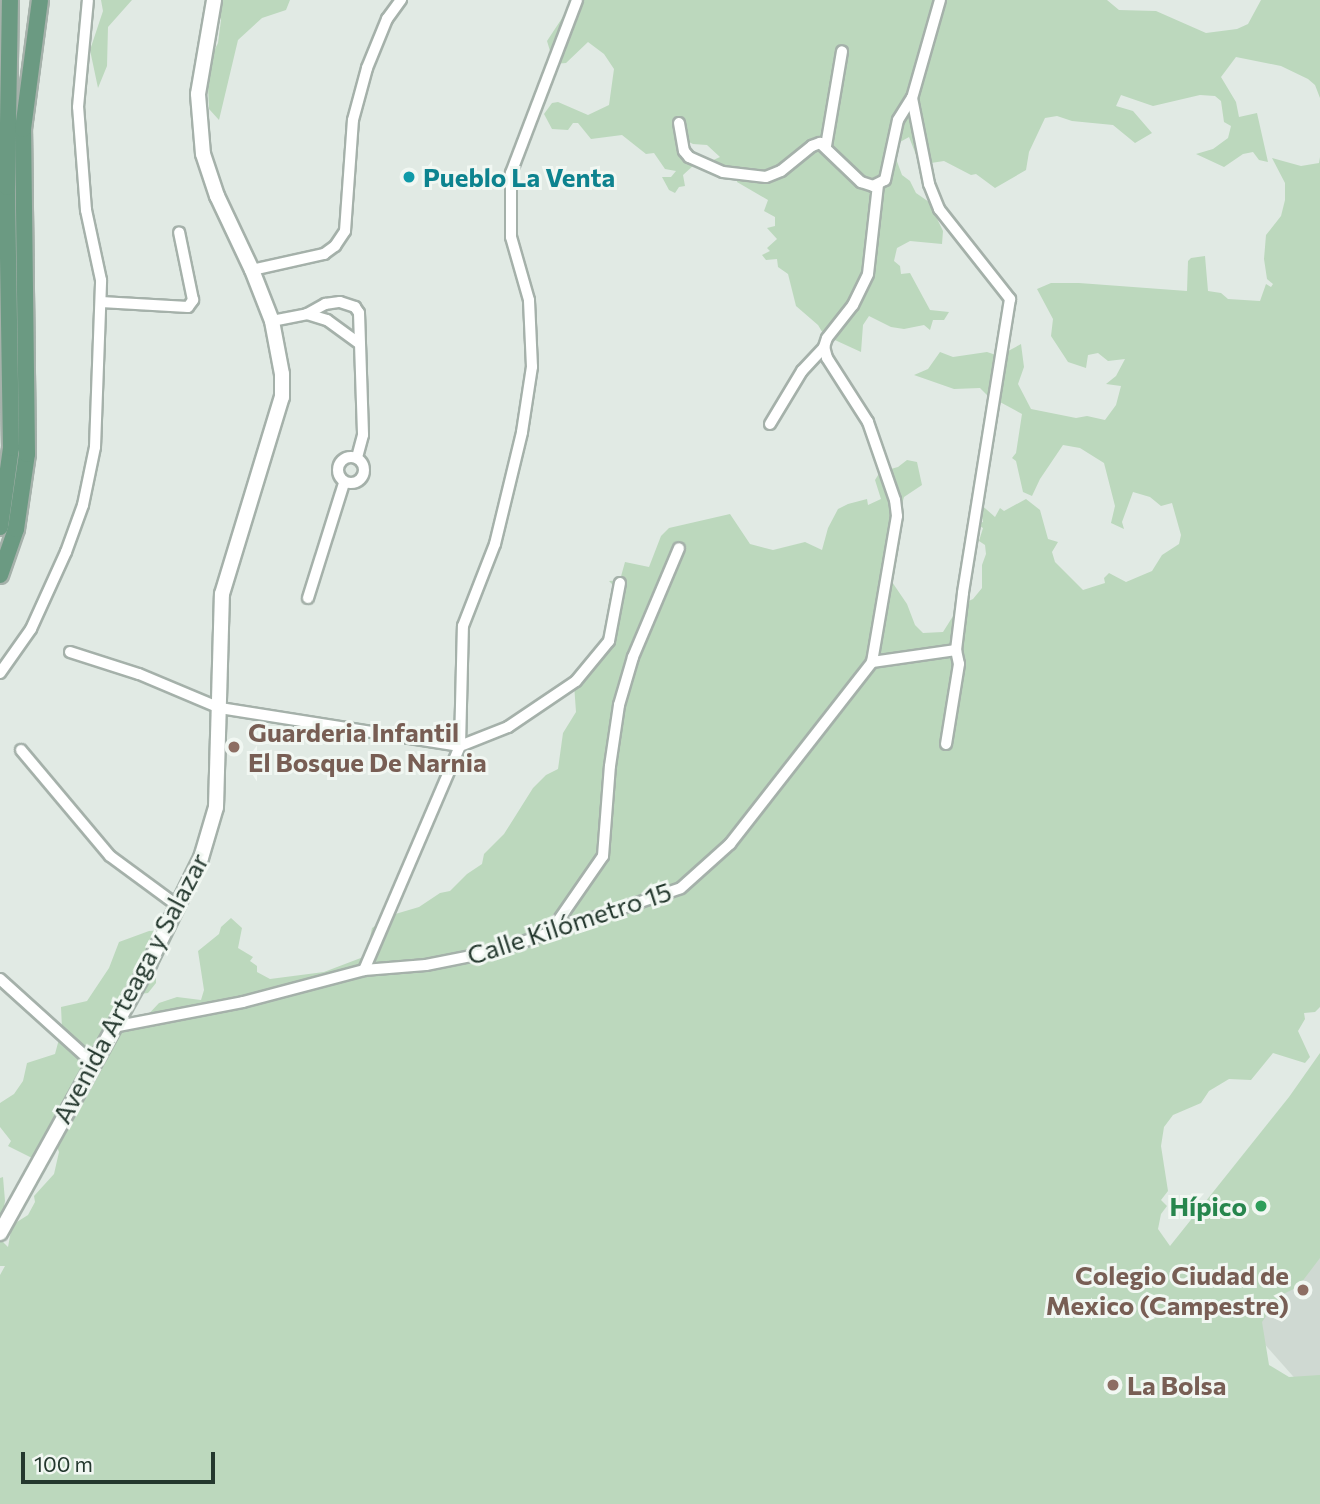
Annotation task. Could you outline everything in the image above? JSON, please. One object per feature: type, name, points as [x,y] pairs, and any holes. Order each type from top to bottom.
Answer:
[{"type":"main road","points":[[0,527],[11,448],[7,187],[10,0]]},
{"type":"main road","points":[[0,575],[16,530],[27,454],[23,130],[40,0]]},
{"type":"street","points":[[0,673],[31,629],[66,552],[83,505],[95,447],[101,302],[98,261],[86,210],[78,107],[88,0]]},
{"type":"street","name":"Avenida Arteaga y Salazar","points":[[0,1233],[178,905],[211,832],[216,807],[222,594],[282,397],[282,374],[272,321],[252,270],[217,196],[203,154],[198,94],[214,0]]},
{"type":"street","points":[[252,270],[324,254],[335,246],[345,231],[353,120],[367,68],[387,19],[401,0]]},
{"type":"street","points":[[364,970],[460,746],[463,625],[495,544],[522,432],[532,367],[529,300],[510,237],[511,173],[577,0]]},
{"type":"street","points":[[679,123],[681,146],[689,157],[723,172],[766,177],[782,171],[811,146],[826,146],[861,182],[870,186],[878,185],[886,177],[898,120],[912,98],[940,0]]},
{"type":"street","points":[[826,146],[842,51]]},
{"type":"street","points":[[912,98],[933,198],[1010,299],[963,593],[956,650],[959,664],[946,744]]},
{"type":"street","points":[[770,424],[802,371],[824,347],[853,305],[868,274],[878,185]]},
{"type":"street","points":[[101,302],[188,307],[194,300],[179,232]]},
{"type":"street","points":[[272,321],[307,314],[325,304],[340,302],[355,307],[361,323],[359,344],[363,435],[357,458],[364,470],[363,477],[358,482],[344,483]]},
{"type":"street","points":[[307,314],[327,320],[359,344]]},
{"type":"street","points":[[824,347],[827,358],[868,422],[895,500],[897,516],[872,662],[956,650]]},
{"type":"street","points":[[308,597],[344,483],[337,471],[338,464],[350,457],[357,458]]},
{"type":"street","points":[[549,934],[603,856],[610,766],[619,705],[634,657],[679,548]]},
{"type":"street","points":[[70,652],[139,674],[220,708],[460,746],[508,727],[576,681],[608,641],[620,583]]},
{"type":"street","name":"Calle Kilómetro 15","points":[[113,1027],[243,1002],[364,970],[426,965],[496,951],[681,888],[730,844],[872,662]]},
{"type":"street","points":[[21,750],[110,856],[178,905]]},
{"type":"street","points":[[0,979],[93,1063]]},
{"type":"shaded area","name":"Colegio Ciudad de Mexico (Campestre)","points":[[1320,1250],[1320,1395],[1315,1401],[1252,1330]]},
{"type":"green space","points":[[101,0],[132,0],[108,27],[107,66],[98,88],[90,50],[103,11]]},
{"type":"green space","points":[[213,0],[290,0],[286,10],[262,18],[238,40],[219,120],[209,109],[207,65],[218,43],[221,20]]},
{"type":"green space","points":[[574,0],[1107,0],[1119,10],[1156,11],[1206,33],[1237,29],[1248,24],[1261,0],[1320,0],[1320,98],[1315,85],[1308,79],[1281,66],[1236,57],[1221,77],[1236,102],[1239,117],[1257,113],[1268,162],[1259,160],[1253,152],[1243,154],[1224,167],[1196,154],[1213,149],[1228,138],[1231,126],[1224,122],[1221,101],[1215,96],[1200,95],[1153,106],[1121,95],[1116,106],[1133,111],[1152,133],[1135,143],[1113,125],[1072,121],[1057,116],[1045,118],[1029,152],[1026,170],[995,188],[976,174],[971,175],[944,161],[931,163],[922,170],[909,137],[900,142],[895,156],[902,175],[910,181],[916,193],[929,202],[943,231],[942,244],[910,241],[897,248],[894,261],[900,266],[901,274],[910,273],[930,310],[949,312],[944,320],[933,320],[930,330],[924,325],[904,329],[891,327],[869,316],[863,325],[861,352],[824,335],[818,325],[796,306],[788,274],[778,267],[777,259],[766,260],[762,255],[770,251],[767,248],[777,239],[767,228],[775,226],[775,217],[764,211],[768,200],[737,182],[736,168],[707,163],[720,157],[707,145],[693,144],[681,138],[695,164],[683,175],[685,186],[679,187],[675,193],[669,190],[662,177],[671,177],[676,171],[665,169],[654,153],[646,154],[622,135],[591,139],[578,123],[573,123],[568,130],[552,129],[544,114],[552,103],[558,102],[588,115],[609,105],[614,69],[604,54],[588,42],[566,63],[554,64],[547,41]]},
{"type":"green space","points":[[1320,157],[1320,1007],[1315,1012],[1304,1013],[1305,1019],[1298,1031],[1310,1057],[1305,1063],[1273,1053],[1251,1080],[1229,1079],[1209,1091],[1201,1103],[1173,1115],[1164,1127],[1161,1146],[1168,1191],[1161,1200],[1167,1206],[1161,1214],[1158,1229],[1170,1246],[1289,1097],[1320,1053],[1320,1258],[1298,1287],[1281,1295],[1262,1322],[1269,1365],[1289,1377],[1320,1375],[1320,1504],[0,1504],[0,1275],[5,1266],[0,1266],[0,1230],[3,1242],[8,1247],[12,1225],[28,1215],[35,1202],[34,1196],[54,1174],[59,1152],[55,1141],[32,1158],[8,1146],[11,1141],[0,1127],[0,1103],[14,1094],[23,1081],[27,1063],[55,1054],[62,1028],[61,1007],[87,1001],[109,968],[119,942],[149,931],[163,930],[156,952],[156,983],[148,993],[131,995],[126,1017],[143,1020],[159,1003],[177,997],[201,1000],[204,990],[198,951],[219,934],[221,927],[231,918],[242,928],[238,948],[253,957],[250,961],[257,966],[257,972],[270,979],[324,972],[366,956],[372,928],[392,915],[419,907],[440,893],[450,891],[482,864],[484,854],[504,834],[533,788],[546,775],[558,769],[563,733],[576,712],[574,684],[583,664],[593,654],[609,628],[609,599],[619,591],[609,581],[620,580],[625,562],[649,567],[661,536],[669,528],[730,514],[750,544],[773,550],[805,542],[822,550],[828,528],[838,509],[867,499],[868,505],[881,499],[875,480],[880,472],[898,467],[907,460],[917,462],[922,485],[904,497],[897,523],[890,579],[907,604],[915,625],[923,633],[943,632],[960,605],[973,599],[982,588],[982,565],[986,554],[985,545],[979,541],[983,528],[976,524],[983,522],[978,502],[995,517],[1000,508],[1004,511],[1026,499],[1040,510],[1048,539],[1058,542],[1052,552],[1055,562],[1083,590],[1105,583],[1104,578],[1109,573],[1126,582],[1152,571],[1162,555],[1179,544],[1181,535],[1172,503],[1161,506],[1150,497],[1133,492],[1122,522],[1124,529],[1111,523],[1115,506],[1104,463],[1080,448],[1063,445],[1032,496],[1023,492],[1016,461],[1012,458],[1016,453],[1022,414],[987,395],[980,388],[954,389],[914,375],[928,369],[940,352],[953,357],[987,352],[999,356],[1021,344],[1024,367],[1018,384],[1031,409],[1076,418],[1087,416],[1105,420],[1116,405],[1121,386],[1106,384],[1116,376],[1125,359],[1108,361],[1098,353],[1088,355],[1086,368],[1068,362],[1051,336],[1053,319],[1037,289],[1051,283],[1079,283],[1187,291],[1188,261],[1205,256],[1208,291],[1221,293],[1228,299],[1260,301],[1266,284],[1271,287],[1273,284],[1267,279],[1264,259],[1266,235],[1281,216],[1285,200],[1285,183],[1272,158],[1301,166],[1319,163]]},
{"type":"green space","points":[[3,1177],[5,1201],[0,1230],[0,1178]]},
{"type":"place","name":"Pueblo La Venta","points":[[409,177]]},
{"type":"place","name":"Guarderia Infantil El Bosque De Narnia","points":[[234,747]]},
{"type":"place","name":"Hípico","points":[[1261,1206]]},
{"type":"place","name":"Colegio Ciudad de Mexico (Campestre)","points":[[1303,1290]]},
{"type":"place","name":"La Bolsa","points":[[1113,1385]]}]
